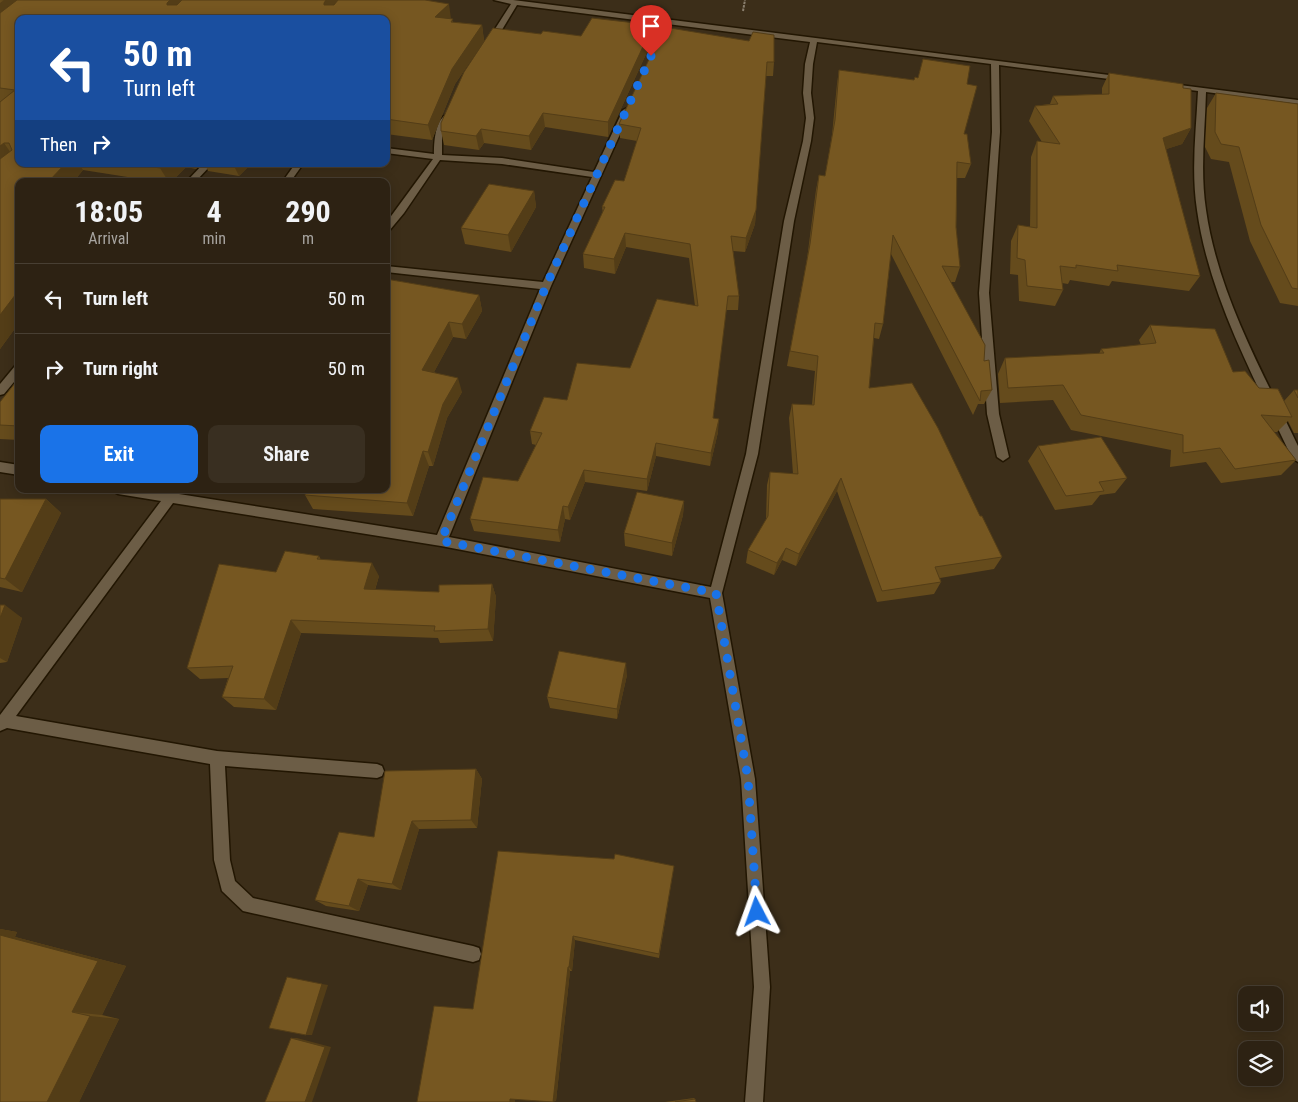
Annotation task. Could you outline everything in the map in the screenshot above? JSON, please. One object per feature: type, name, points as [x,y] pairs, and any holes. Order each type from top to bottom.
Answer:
[{"type":"street","points":[[497,0],[664,27],[814,41],[1134,80]]},
{"type":"street","points":[[486,49],[515,3]]},
{"type":"street","points":[[754,1102],[762,987],[749,789],[716,593],[752,454],[789,220],[807,141],[810,118],[807,93],[808,64],[814,41]]},
{"type":"street","points":[[995,62],[996,132],[984,293],[993,414],[1003,458]]},
{"type":"street","points":[[1163,84],[1298,102]]},
{"type":"street","points":[[1202,90],[1198,161],[1204,225],[1226,303],[1298,458]]},
{"type":"street","points":[[441,541],[546,286],[630,103]]},
{"type":"street","points":[[390,224],[438,157],[438,137],[450,111]]},
{"type":"street","points":[[390,151],[438,157],[502,161],[597,175]]},
{"type":"street","points":[[194,178],[205,167]]},
{"type":"street","points":[[289,178],[297,167]]},
{"type":"street","points":[[390,269],[546,286]]},
{"type":"street","points":[[0,391],[15,374]]},
{"type":"street","points":[[0,467],[15,469]]},
{"type":"street","points":[[377,771],[217,758],[2,724],[173,494],[441,541],[716,593]]},
{"type":"street","points":[[217,758],[222,860],[228,886],[249,905],[473,954]]},
{"type":"building","points":[[17,0],[170,0],[167,5],[177,5],[182,0],[326,0],[324,5],[334,5],[338,0],[425,0],[449,4],[435,17],[453,19],[451,22],[482,25],[452,69],[428,125],[390,120],[390,15],[15,15],[15,90],[0,88],[0,13]]},
{"type":"building","points":[[592,18],[653,25],[608,122],[543,113],[529,136],[481,129],[476,136],[441,131],[441,123],[464,72],[493,28],[541,34],[543,31],[581,36]]},
{"type":"building","points":[[664,27],[749,41],[753,32],[774,35],[774,62],[767,62],[756,210],[746,238],[731,236],[739,296],[728,296],[713,418],[719,419],[711,453],[656,443],[647,479],[584,470],[568,507],[563,506],[558,530],[470,519],[483,477],[518,481],[542,433],[530,431],[544,397],[567,400],[577,363],[630,368],[657,299],[698,306],[690,244],[625,233],[614,259],[583,254],[605,207],[602,207],[615,180],[624,181],[641,128],[619,124]]},
{"type":"building","points":[[923,59],[970,66],[967,84],[977,86],[964,134],[967,134],[971,164],[957,162],[956,227],[960,267],[942,266],[985,345],[984,361],[989,360],[992,390],[981,391],[980,401],[893,235],[883,324],[875,323],[869,388],[912,383],[938,428],[1002,557],[935,567],[941,582],[882,591],[841,478],[799,554],[786,548],[777,563],[748,550],[768,516],[770,472],[798,474],[792,404],[814,405],[818,356],[790,351],[810,244],[819,175],[825,176],[835,120],[839,70],[914,80],[915,77],[918,78]]},
{"type":"building","points":[[1109,73],[1183,84],[1183,88],[1191,89],[1191,128],[1163,138],[1200,276],[1117,265],[1118,271],[1076,265],[1076,268],[1060,266],[1063,290],[1027,286],[1025,260],[1017,258],[1018,225],[1037,228],[1037,141],[1060,144],[1035,106],[1058,104],[1053,96],[1109,94]]},
{"type":"building","points":[[15,90],[15,167],[62,167],[52,178],[15,178],[15,295],[0,315],[0,159],[12,150],[9,143],[4,143],[0,146],[0,102]]},
{"type":"building","points":[[1216,93],[1298,104],[1298,289],[1292,288],[1261,225],[1239,147],[1221,144],[1215,132]]},
{"type":"building","points":[[489,184],[534,191],[508,235],[461,228]]},
{"type":"building","points":[[390,280],[479,295],[462,324],[449,322],[422,370],[458,378],[443,404],[428,452],[423,451],[407,503],[305,495],[306,493],[390,493]]},
{"type":"building","points":[[1150,325],[1215,329],[1233,372],[1245,371],[1259,388],[1278,389],[1292,417],[1261,415],[1296,460],[1235,469],[1220,448],[1183,453],[1183,435],[1081,415],[1063,385],[1008,388],[1005,358],[1104,353],[1101,349],[1156,343]]},
{"type":"building","points":[[15,383],[15,426],[0,425],[0,402]]},
{"type":"building","points":[[1294,390],[1298,390],[1298,398]]},
{"type":"building","points":[[1101,437],[1127,478],[1099,482],[1104,491],[1066,496],[1038,446]]},
{"type":"building","points":[[637,492],[684,501],[672,543],[624,533]]},
{"type":"building","points":[[0,499],[46,499],[5,579],[0,578]]},
{"type":"building","points":[[285,551],[319,556],[317,559],[372,563],[364,589],[439,592],[439,585],[492,584],[488,629],[434,631],[435,626],[291,620],[264,699],[222,697],[233,666],[187,668],[219,564],[276,572]]},
{"type":"building","points":[[0,605],[5,605],[0,618]]},
{"type":"building","points":[[559,651],[626,663],[617,709],[547,697]]},
{"type":"building","points":[[476,769],[471,820],[412,821],[392,884],[358,879],[349,906],[315,900],[339,832],[374,837],[385,771]]},
{"type":"building","points":[[498,851],[614,859],[615,854],[674,866],[659,954],[573,936],[553,1102],[510,1099],[510,1102],[417,1102],[434,1006],[473,1009]]},
{"type":"building","points":[[0,935],[98,961],[72,1012],[90,1016],[47,1102],[0,1102]]},
{"type":"building","points":[[287,977],[322,984],[306,1035],[269,1028]]},
{"type":"building","points":[[291,1038],[325,1047],[305,1102],[265,1102]]},
{"type":"building","points":[[695,1099],[696,1102],[675,1102]]},
{"type":"route","points":[[651,56],[546,286],[441,541],[716,593],[748,779],[757,912]]}]
